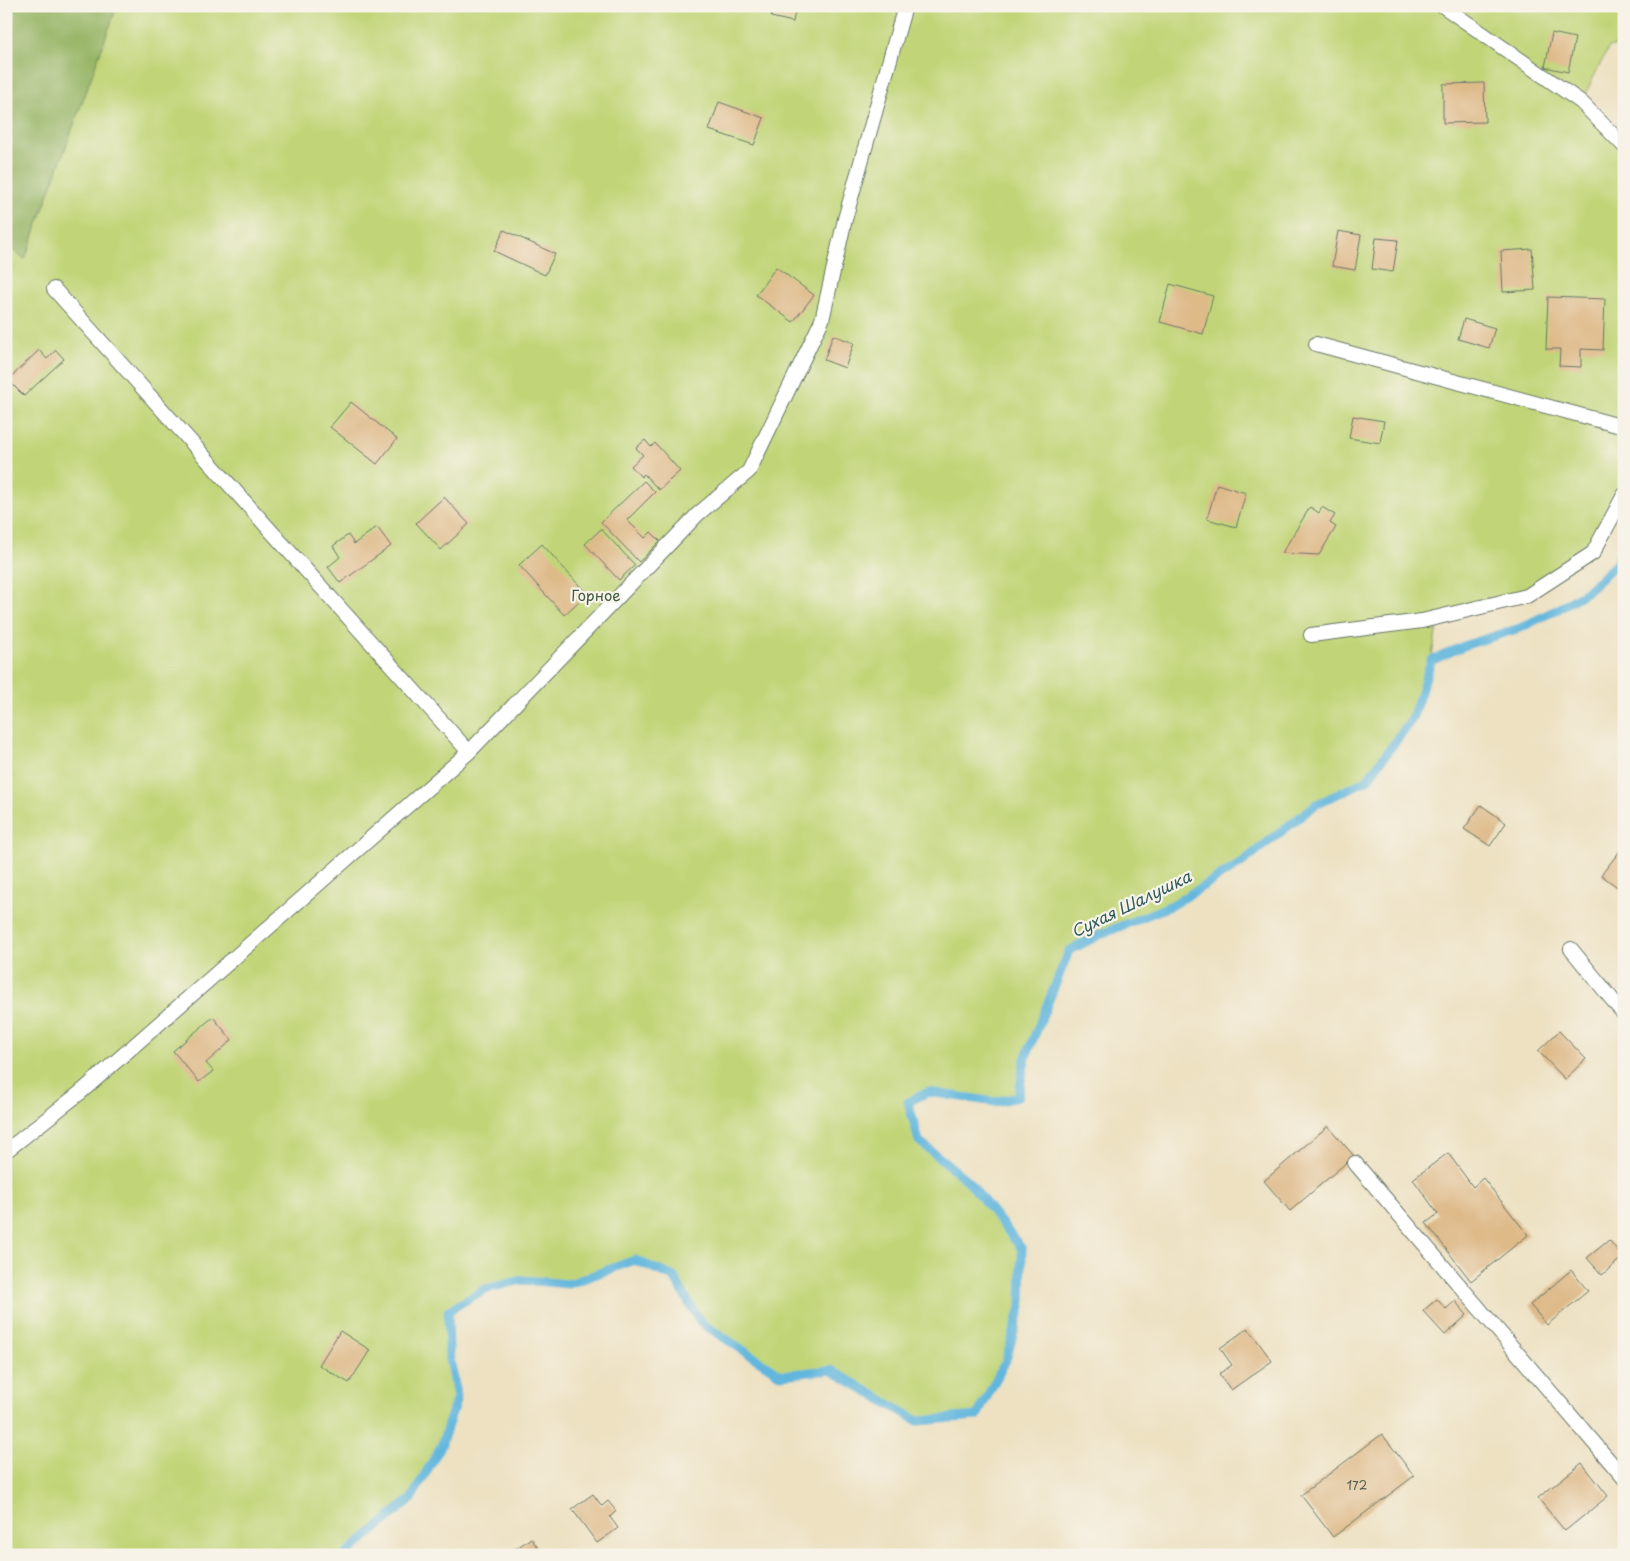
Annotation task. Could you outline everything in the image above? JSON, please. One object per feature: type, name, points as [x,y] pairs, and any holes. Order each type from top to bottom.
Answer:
[{"type":"lane","points":[[6,1151],[81,1092],[469,752],[698,514],[749,471],[822,320],[845,219],[905,6]]},
{"type":"lane","points":[[1443,6],[1581,102],[1624,146]]},
{"type":"lane","points":[[54,289],[469,752]]},
{"type":"lane","points":[[1316,344],[1624,427]]},
{"type":"lane","points":[[1311,635],[1422,620],[1526,596],[1593,553],[1624,495]]},
{"type":"lane","points":[[1571,949],[1624,1014]]},
{"type":"lane","points":[[1355,1164],[1624,1478]]},
{"type":"green space","points":[[6,6],[117,6],[25,259],[6,245]]},
{"type":"green space","name":"Горное","points":[[117,6],[1624,6],[1624,44],[1609,47],[1581,102],[1624,146],[1624,495],[1593,553],[1527,596],[1439,617],[1431,661],[1412,719],[1367,780],[1315,805],[1240,864],[1172,905],[1097,936],[1069,951],[1025,1059],[1018,1097],[995,1102],[928,1092],[908,1102],[919,1141],[968,1181],[1022,1249],[1021,1307],[1006,1360],[977,1416],[918,1421],[831,1370],[781,1375],[700,1322],[674,1277],[635,1260],[569,1284],[522,1280],[485,1289],[448,1311],[449,1353],[457,1397],[441,1446],[411,1499],[345,1555],[6,1555],[6,245],[25,259]]},
{"type":"building","points":[[773,6],[796,6],[793,22],[771,17]]},
{"type":"building","points":[[1552,33],[1575,38],[1568,72],[1545,67]]},
{"type":"building","points":[[1484,83],[1485,122],[1443,123],[1443,84]]},
{"type":"building","points":[[719,102],[764,118],[754,145],[709,130]]},
{"type":"building","points":[[504,230],[555,254],[545,275],[494,251]]},
{"type":"building","points":[[1338,231],[1361,235],[1355,270],[1332,266]]},
{"type":"building","points":[[1376,238],[1398,240],[1393,272],[1372,269]]},
{"type":"building","points":[[1532,249],[1535,290],[1503,292],[1501,251]]},
{"type":"building","points":[[776,267],[814,295],[793,322],[756,295]]},
{"type":"building","points":[[1170,284],[1213,296],[1203,334],[1160,322]]},
{"type":"building","points":[[1548,297],[1605,299],[1603,350],[1581,349],[1581,367],[1559,366],[1560,349],[1546,349]]},
{"type":"building","points":[[1464,319],[1495,328],[1489,348],[1458,339]]},
{"type":"building","points":[[833,335],[854,343],[845,368],[824,360]]},
{"type":"building","points":[[39,350],[47,359],[56,350],[64,359],[24,396],[8,380]]},
{"type":"building","points":[[351,402],[397,439],[377,464],[330,427]]},
{"type":"building","points":[[1353,416],[1384,421],[1380,443],[1349,438]]},
{"type":"building","points":[[645,440],[651,447],[655,443],[680,471],[659,490],[644,474],[641,477],[631,466],[643,455],[636,448]]},
{"type":"building","points":[[644,481],[655,492],[627,520],[645,538],[651,532],[660,541],[639,562],[601,522]]},
{"type":"building","points":[[1217,484],[1246,493],[1236,527],[1207,519]]},
{"type":"building","points":[[444,497],[469,524],[441,550],[416,523]]},
{"type":"building","points":[[1310,507],[1319,513],[1322,507],[1335,515],[1330,523],[1336,527],[1319,555],[1282,553]]},
{"type":"building","points":[[377,527],[391,546],[340,583],[328,567],[340,557],[333,546],[348,535],[354,544]]},
{"type":"building","points":[[601,529],[635,565],[619,580],[585,544]]},
{"type":"building","points":[[542,544],[587,594],[564,615],[519,565]]},
{"type":"building","points":[[1481,805],[1506,823],[1490,846],[1464,829]]},
{"type":"building","points":[[1620,851],[1624,854],[1624,892],[1601,875]]},
{"type":"building","points":[[213,1017],[232,1040],[206,1063],[213,1071],[199,1082],[173,1051]]},
{"type":"building","points":[[1559,1031],[1586,1059],[1565,1079],[1538,1051]]},
{"type":"building","points":[[1328,1126],[1354,1156],[1290,1211],[1264,1181]]},
{"type":"building","points":[[1448,1153],[1473,1187],[1483,1178],[1528,1235],[1471,1281],[1426,1223],[1438,1214],[1413,1179]]},
{"type":"building","points":[[1609,1240],[1623,1257],[1602,1275],[1587,1258]]},
{"type":"building","points":[[1571,1270],[1588,1291],[1547,1325],[1530,1305]]},
{"type":"building","points":[[1437,1299],[1446,1309],[1455,1301],[1467,1315],[1445,1335],[1423,1311]]},
{"type":"building","points":[[1248,1328],[1272,1361],[1231,1390],[1219,1374],[1232,1365],[1220,1348]]},
{"type":"building","points":[[340,1331],[370,1350],[349,1383],[319,1365]]},
{"type":"building","points":[[1382,1434],[1414,1476],[1333,1537],[1301,1495]]},
{"type":"building","points":[[1582,1463],[1608,1496],[1565,1531],[1538,1498]]},
{"type":"building","points":[[593,1494],[602,1506],[608,1501],[616,1511],[610,1517],[618,1528],[597,1543],[572,1509]]},
{"type":"building","points":[[531,1538],[543,1555],[507,1555]]},
{"type":"waterway","name":"Сухая Шалушка","points":[[345,1555],[411,1499],[441,1446],[457,1397],[449,1353],[448,1311],[485,1289],[522,1280],[569,1284],[635,1260],[674,1277],[700,1322],[781,1375],[831,1370],[918,1421],[977,1416],[1006,1360],[1021,1307],[1022,1249],[968,1181],[919,1141],[908,1102],[928,1092],[995,1102],[1018,1097],[1025,1059],[1069,951],[1097,936],[1172,905],[1240,864],[1315,805],[1367,780],[1412,719],[1431,661],[1466,645],[1520,628],[1558,609],[1586,592],[1617,563],[1624,546]]}]
